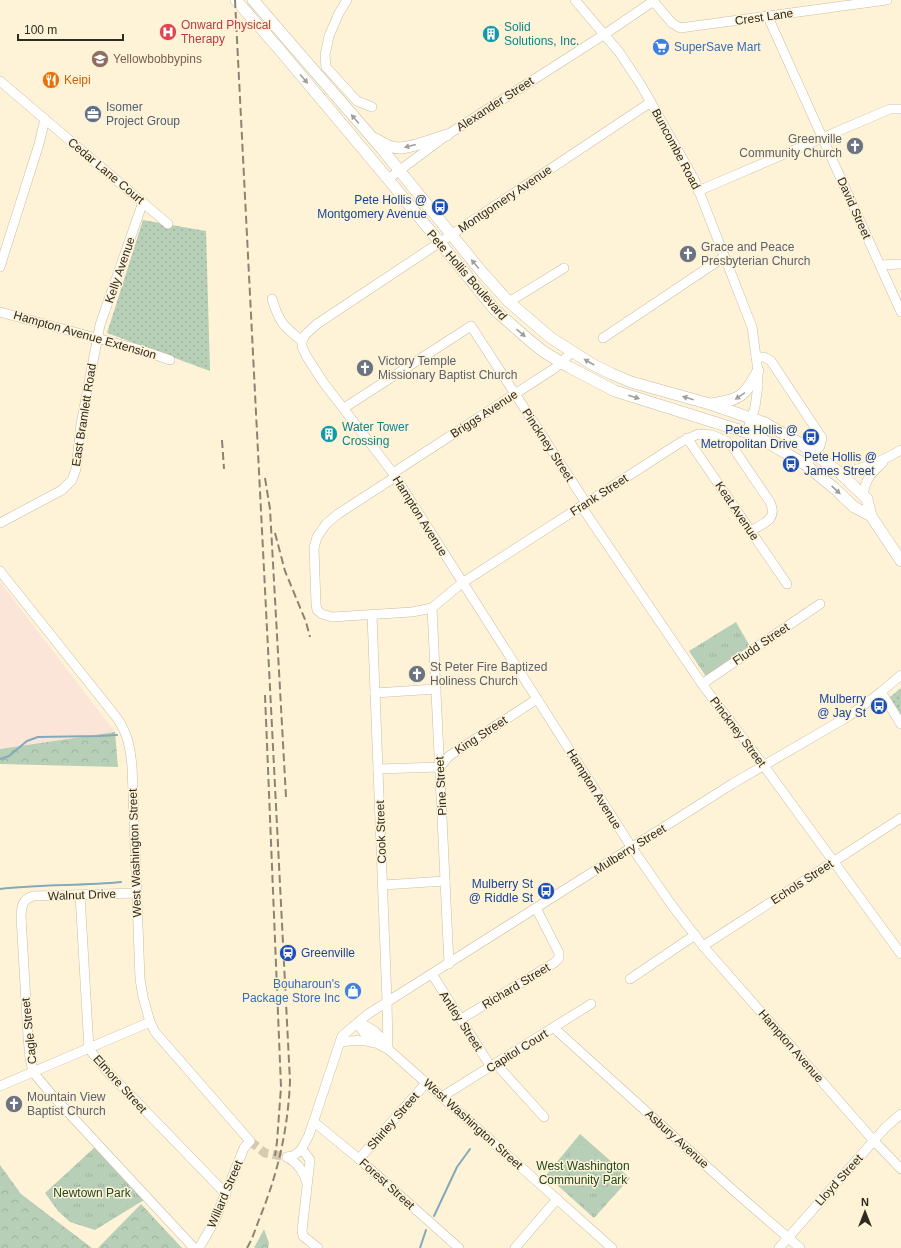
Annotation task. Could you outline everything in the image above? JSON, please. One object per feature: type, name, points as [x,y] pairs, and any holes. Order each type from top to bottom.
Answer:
[{"type":"main road","name":"Pete Hollis Boulevard","points":[[236,0],[388,179],[495,310],[539,348],[562,363],[615,391],[747,432],[766,441],[806,465],[854,507],[871,516]]},
{"type":"main road","name":"Pete Hollis Boulevard","points":[[253,0],[382,149],[450,235],[509,302],[551,338],[572,352],[612,374],[631,382],[710,404],[765,423],[815,453],[839,472],[867,499],[871,516],[901,561]]},
{"type":"main road","points":[[369,135],[379,141],[397,148],[410,146],[447,135]]},
{"type":"main road","points":[[710,404],[739,398],[750,387],[758,371]]},
{"type":"street","points":[[347,0],[339,13],[329,36],[325,55],[326,67],[358,101],[372,107]]},
{"type":"street","name":"Buncombe Road","points":[[575,0],[621,55],[651,102],[695,181],[752,327],[758,371],[755,407],[747,432]]},
{"type":"street","name":"Crest Lane","points":[[654,1],[672,23],[680,28],[887,0]]},
{"type":"street","name":"Alexander Street","points":[[388,179],[398,170],[447,135],[654,1]]},
{"type":"street","name":"David Street","points":[[768,17],[901,312]]},
{"type":"street","points":[[0,81],[45,119],[39,144],[0,267]]},
{"type":"street","name":"Montgomery Avenue","points":[[302,341],[305,335],[317,324],[651,102]]},
{"type":"street","points":[[698,191],[823,139],[890,109],[901,109]]},
{"type":"street","name":"Cedar Lane Court","points":[[45,119],[168,224]]},
{"type":"street","name":"Kelly Avenue","points":[[98,338],[100,325],[143,202]]},
{"type":"street","points":[[603,338],[724,257]]},
{"type":"street","points":[[880,265],[901,264]]},
{"type":"street","points":[[509,302],[564,268]]},
{"type":"street","points":[[272,299],[278,315],[285,327],[302,341]]},
{"type":"street","name":"Hampton Avenue Extension","points":[[0,312],[98,338],[170,360]]},
{"type":"street","name":"Pinckney Street","points":[[344,408],[471,326],[584,504],[702,684],[834,862],[897,941],[901,954]]},
{"type":"street","name":"East Bramlett Road","points":[[0,523],[62,490],[74,476],[78,460],[81,424],[98,338]]},
{"type":"street","name":"Hampton Avenue","points":[[302,341],[304,351],[323,382],[394,475],[632,848],[671,904],[703,946],[874,1141],[901,1169]]},
{"type":"street","name":"Briggs Avenue","points":[[372,614],[332,616],[322,614],[317,610],[315,595],[314,548],[317,537],[326,524],[394,475],[562,363],[572,352]]},
{"type":"street","points":[[756,357],[764,357],[771,361],[822,438],[822,443],[806,465]]},
{"type":"street","name":"Frank Street","points":[[372,614],[412,612],[432,608],[462,583],[687,438],[698,434],[712,435],[726,441],[732,446],[770,502],[772,507],[771,518],[750,531]]},
{"type":"street","name":"Keat Avenue","points":[[687,438],[787,584]]},
{"type":"street","points":[[839,472],[851,471],[886,459],[901,450]]},
{"type":"street","points":[[863,496],[865,483],[869,475],[886,459]]},
{"type":"street","name":"West Washington Street","points":[[0,571],[125,730],[130,748],[132,766],[140,979],[143,998],[150,1022],[164,1043],[250,1141]]},
{"type":"street","name":"Fludd Street","points":[[702,684],[820,604]]},
{"type":"street","name":"Pine Street","points":[[432,608],[449,964]]},
{"type":"street","name":"Cook Street","points":[[372,614],[388,1001],[388,1049]]},
{"type":"street","name":"Mulberry Street","points":[[358,1023],[368,1014],[388,1001],[449,964],[732,784],[849,716],[901,675]]},
{"type":"street","points":[[375,693],[436,689]]},
{"type":"street","points":[[881,692],[901,724]]},
{"type":"street","name":"King Street","points":[[440,767],[449,756],[537,699]]},
{"type":"street","points":[[378,770],[440,767]]},
{"type":"street","name":"Echols Street","points":[[703,946],[901,818]]},
{"type":"street","points":[[383,885],[445,881]]},
{"type":"street","name":"Walnut Drive","points":[[28,898],[33,896],[136,893]]},
{"type":"street","name":"Elmore Street","points":[[80,895],[89,1049],[106,1070],[226,1194]]},
{"type":"street","name":"Cagle Street","points":[[28,898],[24,900],[22,904],[21,916],[28,1037],[33,1072],[52,1095],[194,1248]]},
{"type":"street","name":"Richard Street","points":[[461,1019],[554,963],[559,958],[559,953],[556,946],[536,908]]},
{"type":"street","points":[[630,980],[695,936]]},
{"type":"street","name":"Antley Street","points":[[432,974],[493,1066],[544,1117]]},
{"type":"street","name":"Capitol Court","points":[[443,1096],[591,1004]]},
{"type":"street","points":[[0,1086],[150,1022]]},
{"type":"street","points":[[308,1184],[301,1169],[294,1161],[286,1157],[293,1156],[301,1150],[314,1122],[342,1036],[358,1023]]},
{"type":"street","name":"West Washington Street","points":[[358,1023],[362,1032],[378,1044],[388,1049],[443,1096],[612,1248]]},
{"type":"street","name":"West Washington Street","points":[[358,1023],[370,1027],[383,1038],[388,1049]]},
{"type":"street","name":"Asbury Avenue","points":[[554,1028],[733,1190],[800,1248]]},
{"type":"street","points":[[340,1042],[365,1040],[378,1044]]},
{"type":"street","name":"Shirley Street","points":[[359,1159],[426,1082]]},
{"type":"street","name":"Lloyd Street","points":[[780,1248],[885,1128],[901,1114]]},
{"type":"street","name":"Forest Street","points":[[314,1122],[359,1159],[459,1248]]},
{"type":"street","name":"Willard Street","points":[[199,1248],[214,1222],[244,1148],[250,1141]]},
{"type":"street","points":[[301,1150],[310,1160],[302,1230],[303,1236],[318,1248]]},
{"type":"street","points":[[515,1248],[557,1199]]},
{"type":"shaded area","points":[[0,582],[115,732],[0,749]]},
{"type":"green space","points":[[143,220],[206,231],[210,371],[107,333]]},
{"type":"green space","points":[[736,622],[751,648],[707,678],[689,651]]},
{"type":"green space","points":[[901,688],[901,716],[890,697]]},
{"type":"green space","points":[[115,732],[118,767],[0,764],[0,749]]},
{"type":"green space","name":"West Washington Community Park","points":[[580,1134],[630,1178],[594,1218],[546,1175]]},
{"type":"green space","points":[[581,1142],[603,1162],[591,1174],[569,1155]]},
{"type":"green space","name":"Newtown Park","points":[[95,1147],[144,1200],[95,1230],[70,1222],[58,1211],[45,1193]]},
{"type":"green space","points":[[0,1165],[21,1194],[92,1248],[0,1248]]},
{"type":"green space","points":[[125,1190],[134,1200],[117,1216],[108,1207]]},
{"type":"green space","points":[[141,1204],[182,1248],[98,1248]]},
{"type":"green space","points":[[264,1229],[269,1243],[268,1248],[254,1248]]},
{"type":"waterway","points":[[0,759],[9,756],[27,741],[38,737],[117,735]]},
{"type":"waterway","points":[[0,889],[30,886],[121,882]]},
{"type":"waterway","points":[[434,1216],[457,1167],[470,1149]]},
{"type":"waterway","points":[[420,1248],[426,1230]]},
{"type":"tunnel","points":[[250,1141],[265,1153],[287,1157]]},
{"type":"railway","points":[[235,0],[290,1081],[287,1116],[277,1167],[253,1236],[247,1248]]},
{"type":"railway","points":[[222,440],[224,469]]},
{"type":"railway","points":[[265,478],[270,509],[286,797]]},
{"type":"railway","points":[[275,533],[285,571],[306,622],[310,637]]},
{"type":"railway","points":[[265,695],[281,1087],[275,1156]]},
{"type":"place","name":"Onward Physical Therapy","points":[[168,32]]},
{"type":"place","name":"Solid Solutions, Inc.","points":[[491,34]]},
{"type":"place","name":"SuperSave Mart","points":[[661,47]]},
{"type":"place","name":"Yellowbobbypins","points":[[100,59]]},
{"type":"place","name":"Keipi","points":[[51,80]]},
{"type":"place","name":"Isomer Project Group","points":[[93,114]]},
{"type":"place","name":"Greenville Community Church","points":[[855,146]]},
{"type":"place","name":"Pete Hollis @ Montgomery Avenue","points":[[440,207]]},
{"type":"place","name":"Grace and Peace Presbyterian Church","points":[[688,254]]},
{"type":"place","name":"Victory Temple Missionary Baptist Church","points":[[365,368]]},
{"type":"place","name":"Water Tower Crossing","points":[[329,434]]},
{"type":"place","name":"Pete Hollis @ Metropolitan Drive","points":[[811,437]]},
{"type":"place","name":"Pete Hollis @ James Street","points":[[791,464]]},
{"type":"place","name":"St Peter Fire Baptized Holiness Church","points":[[417,674]]},
{"type":"place","name":"Mulberry @ Jay St","points":[[879,706]]},
{"type":"place","name":"Mulberry St @ Riddle St","points":[[546,891]]},
{"type":"place","name":"Greenville","points":[[288,953]]},
{"type":"place","name":"Bouharoun's Package Store Inc","points":[[353,991]]},
{"type":"place","name":"Mountain View Baptist Church","points":[[14,1104]]}]
